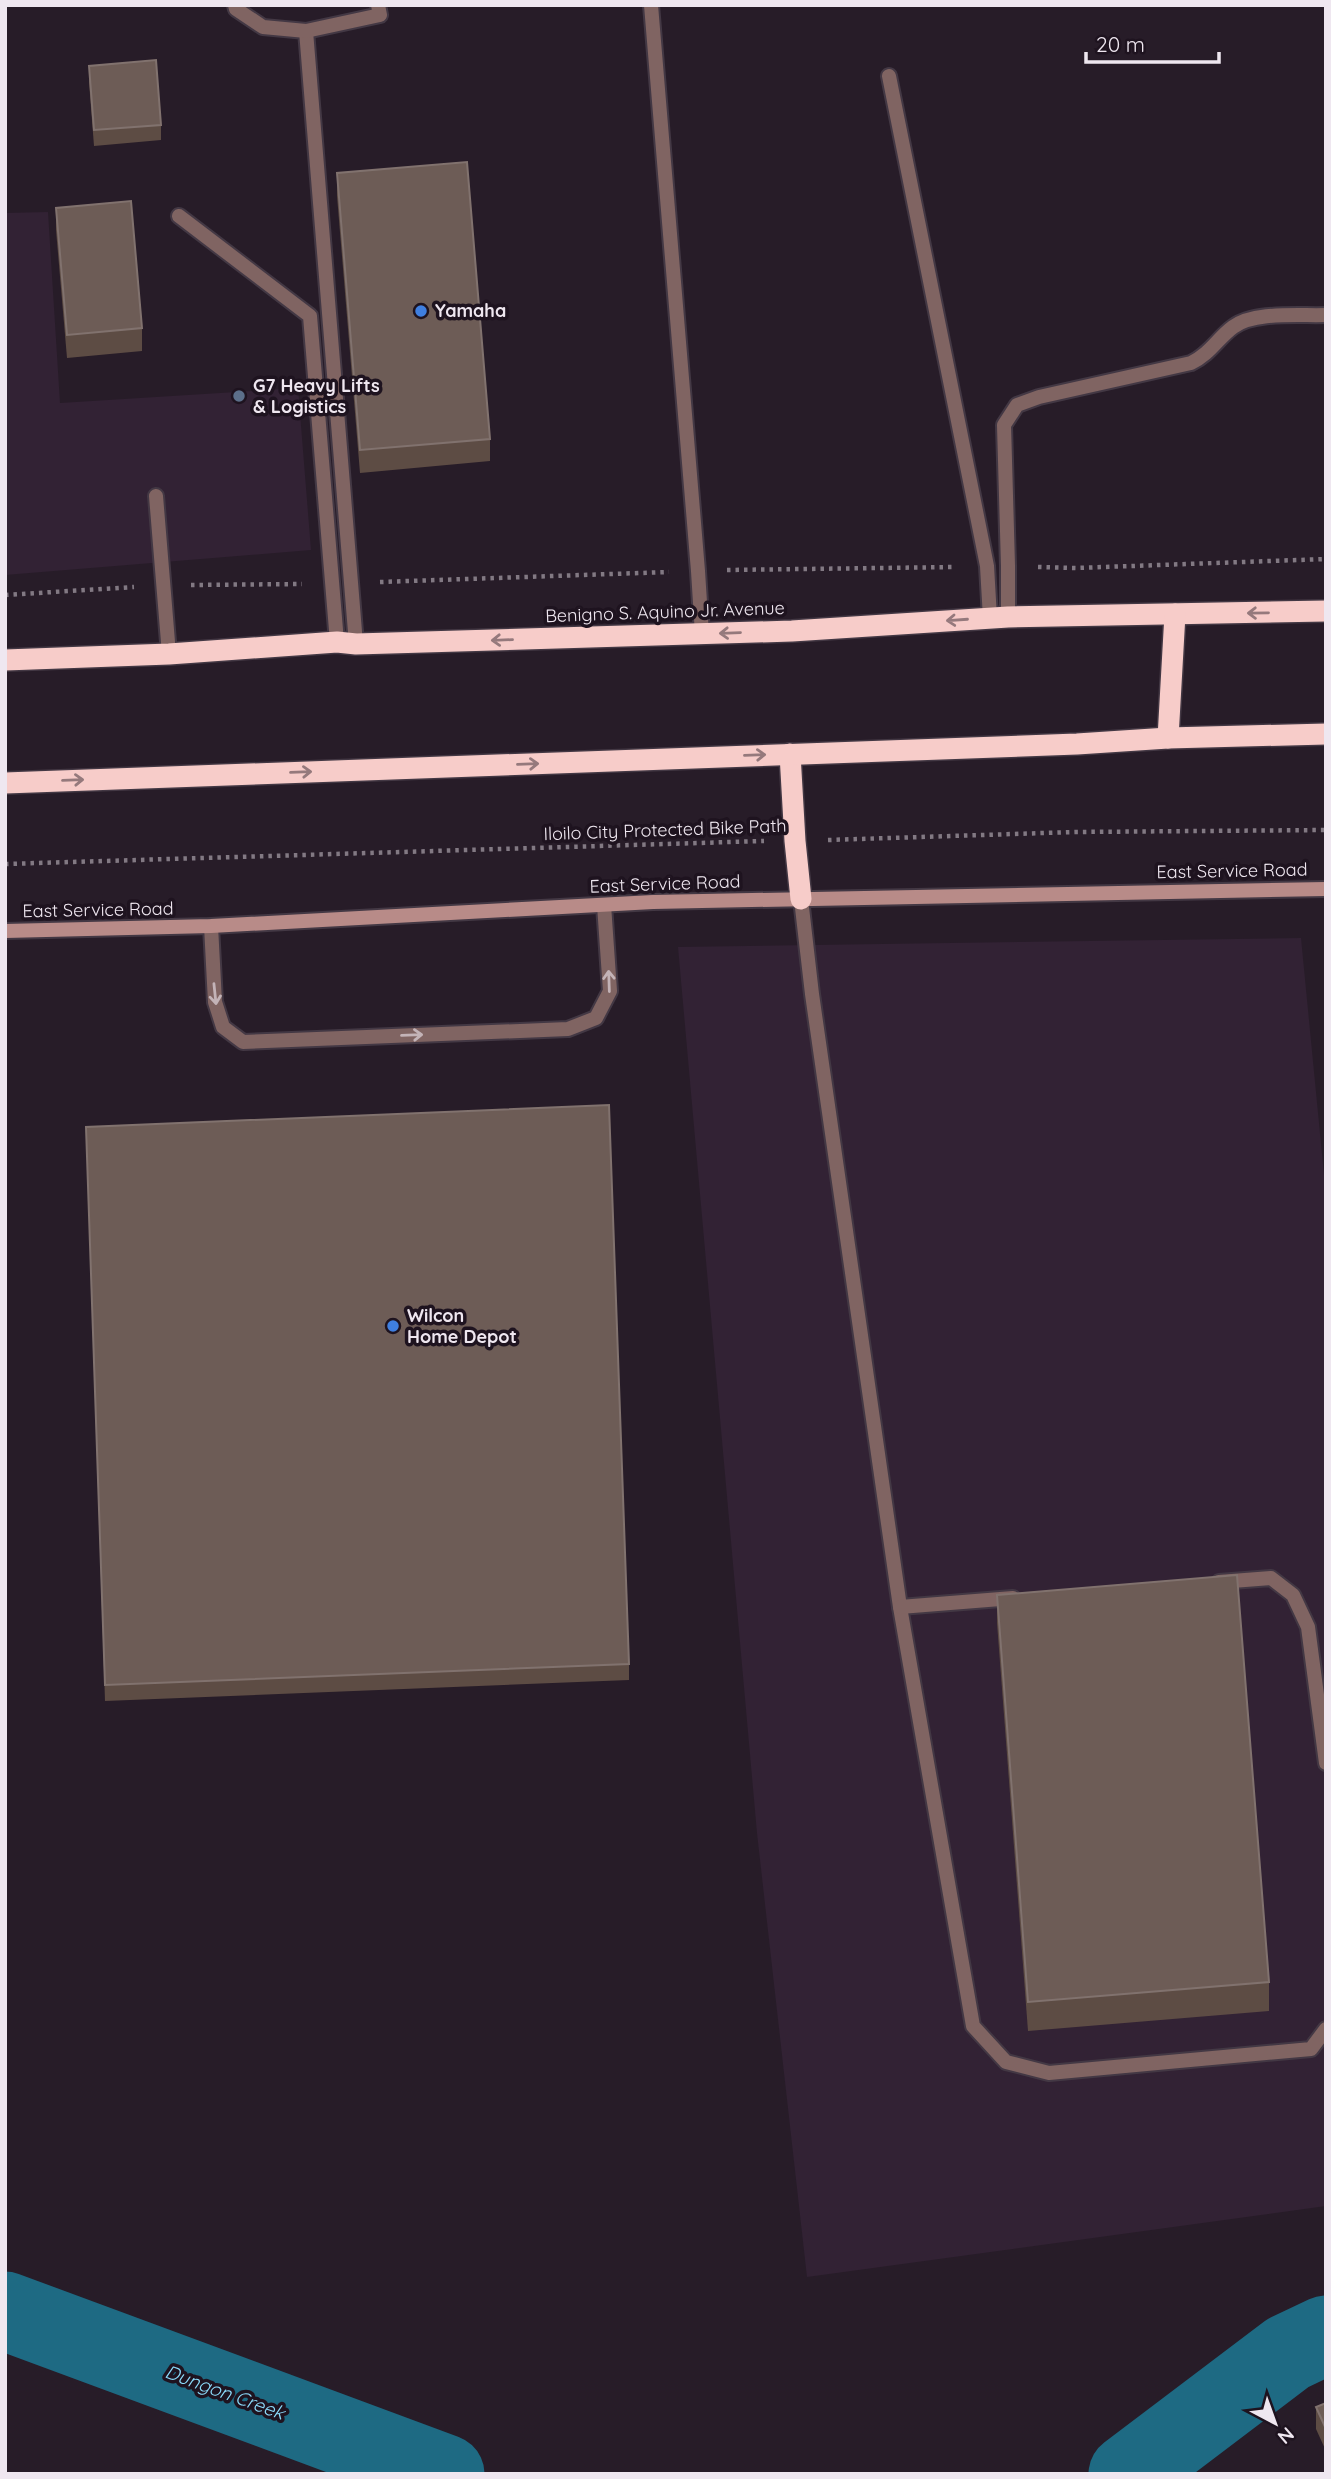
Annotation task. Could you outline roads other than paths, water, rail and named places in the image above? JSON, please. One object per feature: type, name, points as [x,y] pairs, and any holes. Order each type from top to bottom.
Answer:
[{"type":"highway","name":"Benigno S. Aquino Jr. Avenue","points":[[5,660],[169,654],[346,643],[792,631],[999,618],[1326,611]]},
{"type":"highway","points":[[1168,738],[1175,614]]},
{"type":"highway","points":[[5,783],[1326,734]]},
{"type":"highway","points":[[790,754],[801,899]]},
{"type":"street","points":[[235,5],[236,9],[263,27],[306,31],[380,15],[378,5]]},
{"type":"street","points":[[651,5],[702,634]]},
{"type":"street","points":[[306,31],[346,643]]},
{"type":"street","points":[[889,76],[999,618]]},
{"type":"street","points":[[179,216],[310,316],[346,643]]},
{"type":"street","points":[[999,618],[1008,566],[1003,425],[1017,405],[1039,397],[1191,363],[1209,352],[1241,321],[1326,315]]},
{"type":"street","points":[[156,496],[169,654]]},
{"type":"street","name":"East Service Road","points":[[5,932],[211,926],[653,902],[1326,889]]},
{"type":"street","points":[[801,899],[812,994],[900,1607],[973,2026],[1006,2062],[1049,2073],[1311,2049],[1326,2029]]},
{"type":"street","points":[[211,926],[215,1002],[223,1027],[243,1042],[568,1029],[596,1018],[610,991],[604,905]]},
{"type":"street","points":[[1202,1583],[1270,1578],[1293,1595],[1308,1627],[1326,1763]]},
{"type":"street","points":[[900,1607],[1023,1598]]},
{"type":"waterway","name":"Dungon Creek","points":[[5,2311],[445,2474]]},
{"type":"waterway","name":"Dungon Creek","points":[[1128,2474],[1288,2353],[1326,2335]]},
{"type":"place","name":"Yamaha","points":[[421,311]]},
{"type":"place","name":"G7 Heavy Lifts & Logistics","points":[[239,396]]},
{"type":"place","name":"Wilcon Home Depot","points":[[393,1326]]}]
